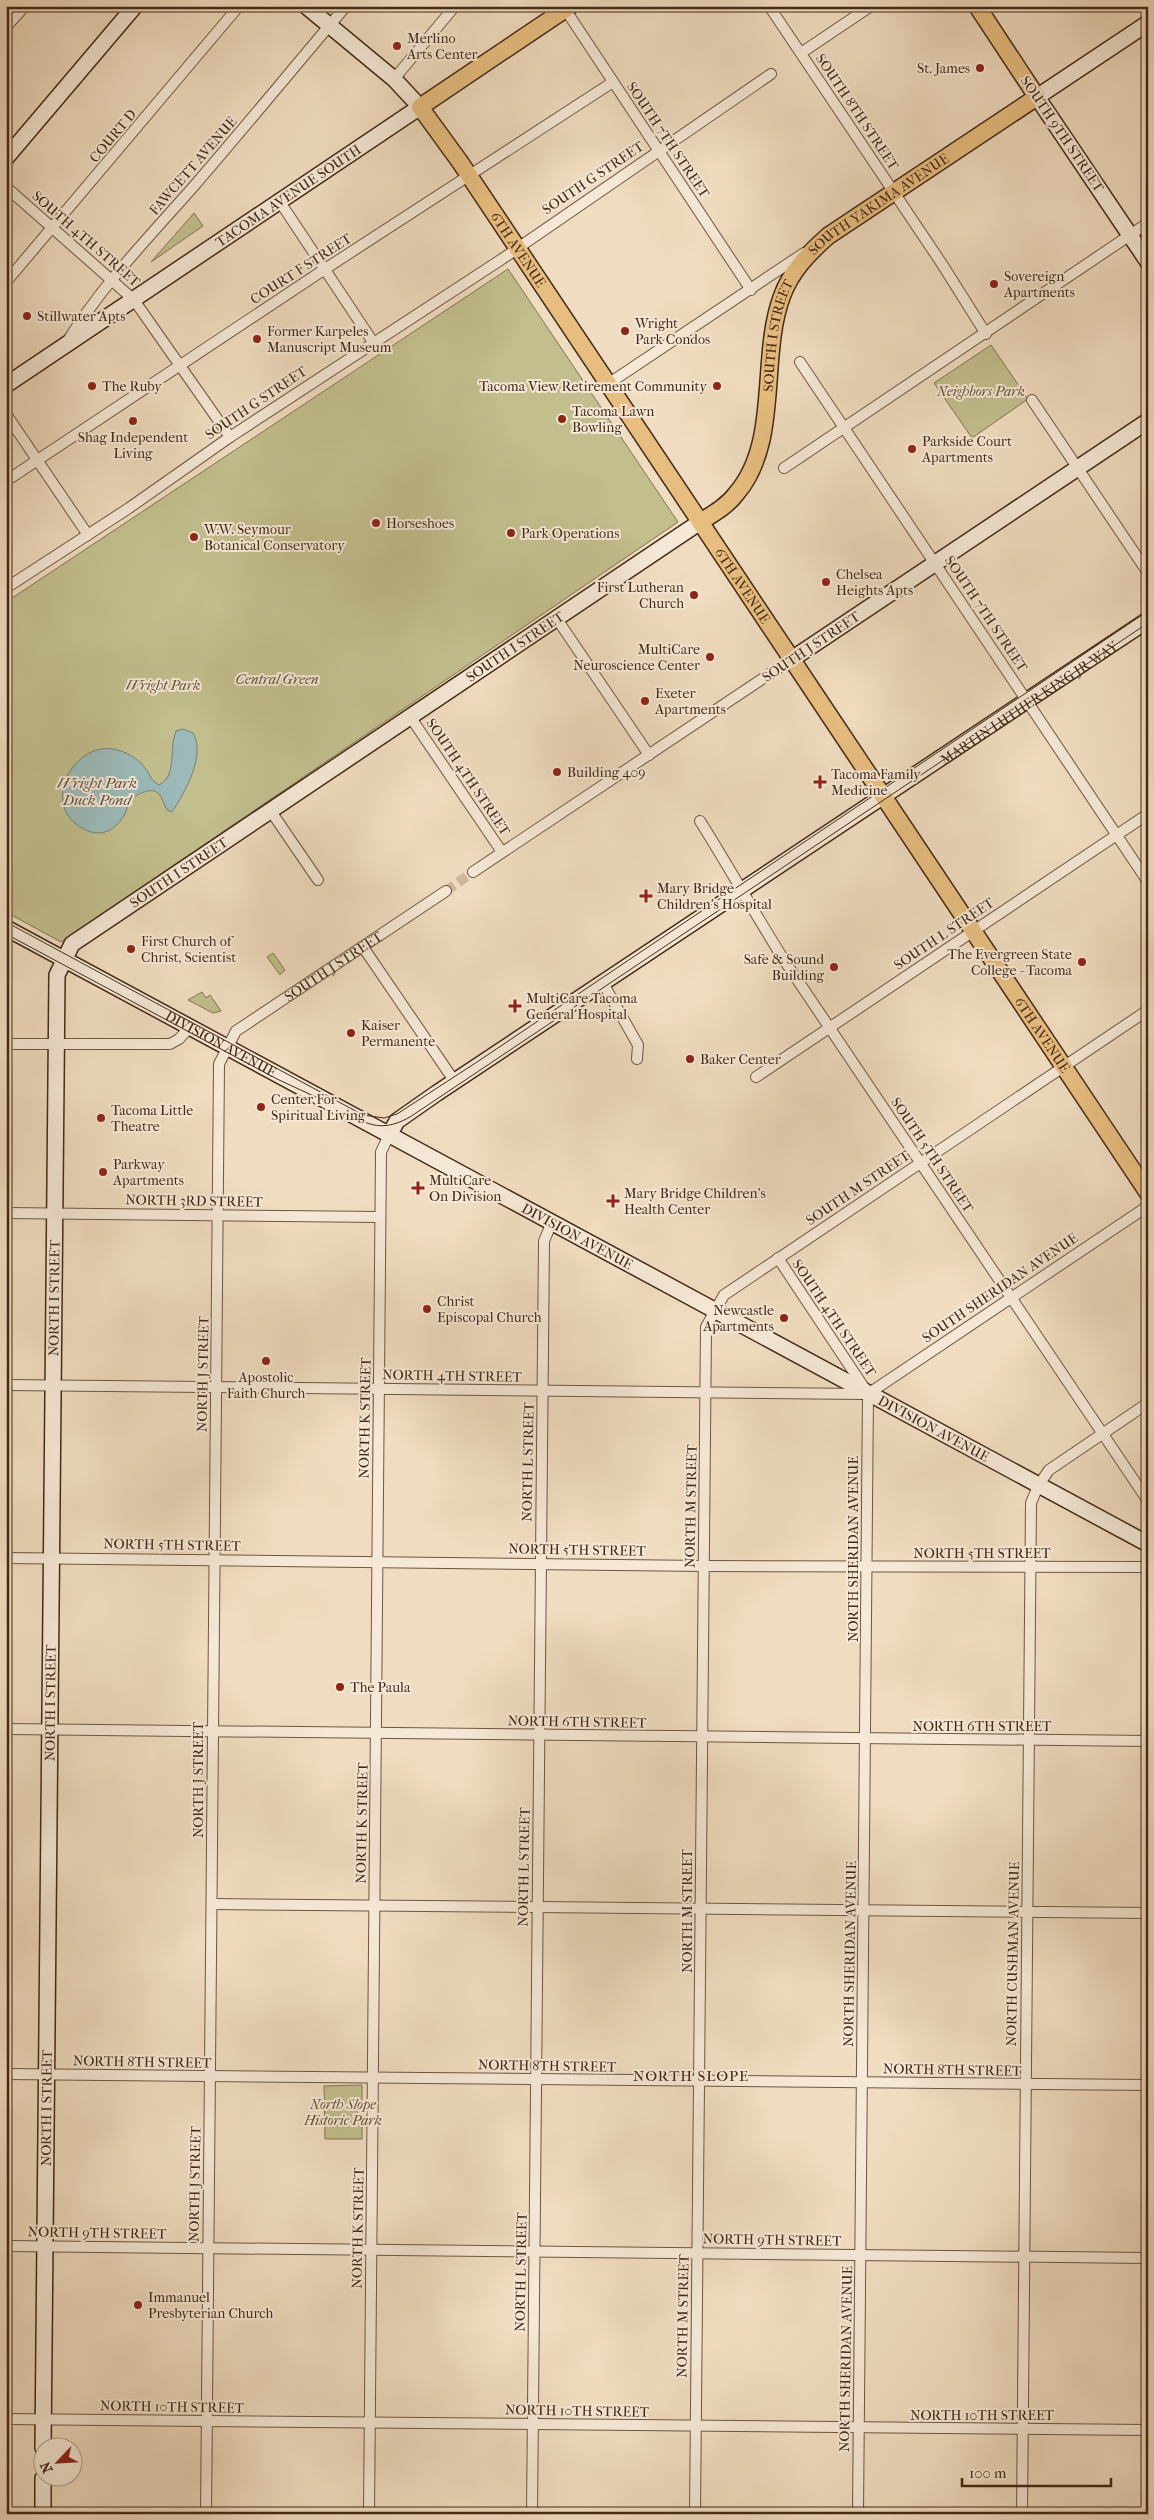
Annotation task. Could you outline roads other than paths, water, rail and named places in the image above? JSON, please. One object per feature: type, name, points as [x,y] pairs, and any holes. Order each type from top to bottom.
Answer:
[{"type":"main road","points":[[6,158],[135,6]]},
{"type":"main road","name":"6TH AVENUE","points":[[306,6],[394,79],[420,107],[469,176],[884,794],[1148,1193]]},
{"type":"main road","name":"SOUTH 9TH STREET","points":[[977,6],[1148,262]]},
{"type":"main road","name":"TACOMA AVENUE SOUTH","points":[[6,385],[280,202],[566,7]]},
{"type":"main road","name":"SOUTH YAKIMA AVENUE","points":[[828,236],[1148,23]]},
{"type":"main road","name":"SOUTH I STREET","points":[[64,960],[72,944],[270,810],[411,718],[700,522],[736,495],[755,461],[761,439],[776,319],[782,295],[802,262],[828,236]]},
{"type":"main road","name":"SOUTH J STREET","points":[[792,659],[1148,421]]},
{"type":"main road","name":"MARTIN LUTHER KING JR WAY","points":[[389,1135],[397,1121],[884,794],[1028,701],[1148,620]]},
{"type":"main road","name":"DIVISION AVENUE","points":[[6,928],[1148,1544]]},
{"type":"main road","name":"NORTH I STREET","points":[[43,2438],[56,1043],[57,975],[64,960]]},
{"type":"main road","points":[[43,2488],[43,2514]]},
{"type":"street","points":[[6,27],[25,6]]},
{"type":"street","name":"COURT D","points":[[6,282],[239,6]]},
{"type":"street","name":"FAWCETT AVENUE","points":[[64,346],[84,314],[113,279],[346,6]]},
{"type":"street","points":[[394,79],[455,6]]},
{"type":"street","name":"SOUTH 8TH STREET","points":[[769,6],[986,334]]},
{"type":"street","points":[[801,53],[871,6]]},
{"type":"street","name":"SOUTH 7TH STREET","points":[[566,7],[658,151],[751,290]]},
{"type":"street","name":"SOUTH G STREET","points":[[6,588],[88,535],[230,437],[517,248],[771,74]]},
{"type":"street","name":"COURT F STREET","points":[[6,481],[325,269],[613,82]]},
{"type":"street","name":"SOUTH 4TH STREET","points":[[6,187],[113,279],[134,300],[230,437]]},
{"type":"street","points":[[280,202],[373,342]]},
{"type":"street","points":[[784,468],[986,334],[1148,223]]},
{"type":"street","name":"SOUTH YAKIMA AVENUE","points":[[608,384],[751,290],[828,236]]},
{"type":"street","name":"SOUTH 7TH STREET","points":[[800,362],[1148,882]]},
{"type":"street","points":[[1032,400],[1148,573]]},
{"type":"street","points":[[6,414],[88,535]]},
{"type":"street","points":[[557,619],[649,754]]},
{"type":"street","name":"SOUTH J STREET","points":[[473,872],[792,659]]},
{"type":"street","name":"SOUTH 4TH STREET","points":[[411,718],[502,852]]},
{"type":"street","points":[[270,810],[318,880]]},
{"type":"street","name":"SOUTH L STREET","points":[[756,1077],[1148,814]]},
{"type":"street","name":"SOUTH 5TH STREET","points":[[700,821],[742,890],[748,904],[1148,1501]]},
{"type":"street","name":"SOUTH J STREET","points":[[226,1047],[236,1031],[446,890]]},
{"type":"street","points":[[363,947],[455,1082]]},
{"type":"street","points":[[603,983],[638,1045],[637,1059]]},
{"type":"street","name":"SOUTH M STREET","points":[[715,1311],[724,1295],[1148,1010]]},
{"type":"street","points":[[6,1044],[170,1044],[179,1039],[190,1027]]},
{"type":"street","name":"NORTH J STREET","points":[[206,2514],[219,1064],[226,1047]]},
{"type":"street","name":"NORTH K STREET","points":[[369,2514],[380,1217],[381,1152],[389,1135]]},
{"type":"street","name":"SOUTH SHERIDAN AVENUE","points":[[868,1394],[1148,1206]]},
{"type":"street","name":"NORTH 3RD STREET","points":[[6,1213],[380,1217]]},
{"type":"street","name":"NORTH L STREET","points":[[532,2514],[544,1241],[552,1222]]},
{"type":"street","name":"SOUTH 4TH STREET","points":[[778,1258],[868,1394]]},
{"type":"street","name":"NORTH M STREET","points":[[695,2514],[706,1327],[715,1311]]},
{"type":"street","name":"NORTH 4TH STREET","points":[[6,1385],[868,1394]]},
{"type":"street","name":"NORTH SHERIDAN AVENUE","points":[[858,2514],[868,1394]]},
{"type":"street","points":[[1038,1486],[1049,1470],[1148,1403]]},
{"type":"street","name":"NORTH CUSHMAN AVENUE","points":[[1022,2514],[1030,1567],[1031,1503],[1038,1486]]},
{"type":"street","name":"NORTH 5TH STREET","points":[[6,1558],[704,1566],[1148,1567]]},
{"type":"street","name":"NORTH 6TH STREET","points":[[6,1729],[1148,1741]]},
{"type":"street","points":[[212,1904],[1148,1913]]},
{"type":"street","name":"NORTH 8TH STREET","points":[[6,2074],[1148,2086]]},
{"type":"street","name":"NORTH 9TH STREET","points":[[6,2246],[1148,2258]]},
{"type":"street","name":"NORTH 10TH STREET","points":[[6,2419],[1148,2430]]},
{"type":"water","name":"Wright Park Duck Pond","points":[[183,729],[193,733],[197,752],[188,784],[172,812],[167,810],[158,793],[152,791],[144,792],[133,798],[125,814],[115,827],[103,832],[90,832],[83,829],[67,813],[63,800],[63,787],[68,774],[76,763],[87,754],[99,749],[113,749],[122,752],[139,762],[152,780],[159,785],[165,781],[171,769],[176,731]]},
{"type":"tunnel","points":[[446,891],[473,872]]},
{"type":"tram line","points":[[6,922],[363,1115],[384,1118],[397,1114],[477,1062],[1148,611]]},
{"type":"tram line","points":[[356,1118],[363,1122],[383,1126],[410,1117],[1148,623]]},
{"type":"tram line","points":[[6,934],[277,1079],[320,1099]]},
{"type":"place","name":"Merlino Arts Center","points":[[397,46]]},
{"type":"place","name":"St. James","points":[[980,68]]},
{"type":"place","name":"Sovereign Apartments","points":[[994,284]]},
{"type":"place","name":"Stillwater Apts","points":[[27,316]]},
{"type":"place","name":"Wright Park Condos","points":[[625,331]]},
{"type":"place","name":"Former Karpeles Manuscript Museum","points":[[257,339]]},
{"type":"place","name":"The Ruby","points":[[92,386]]},
{"type":"place","name":"Tacoma View Retirement Community","points":[[717,386]]},
{"type":"place","name":"Tacoma Lawn Bowling","points":[[562,419]]},
{"type":"place","name":"Shag Independent Living","points":[[133,421]]},
{"type":"place","name":"Parkside Court Apartments","points":[[912,449]]},
{"type":"place","name":"Horseshoes","points":[[376,523]]},
{"type":"place","name":"Park Operations","points":[[511,533]]},
{"type":"place","name":"W.W. Seymour Botanical Conservatory","points":[[194,537]]},
{"type":"place","name":"Chelsea Heights Apts","points":[[826,582]]},
{"type":"place","name":"First Lutheran Church","points":[[694,595]]},
{"type":"place","name":"MultiCare Neuroscience Center","points":[[710,657]]},
{"type":"place","name":"Exeter Apartments","points":[[645,701]]},
{"type":"place","name":"Building 409","points":[[557,772]]},
{"type":"place","name":"Tacoma Family Medicine","points":[[820,782]]},
{"type":"place","name":"Mary Bridge Children's Hospital","points":[[646,896]]},
{"type":"place","name":"First Church of Christ, Scientist","points":[[131,949]]},
{"type":"place","name":"The Evergreen State College - Tacoma","points":[[1082,962]]},
{"type":"place","name":"Safe & Sound Building","points":[[834,967]]},
{"type":"place","name":"MultiCare Tacoma General Hospital","points":[[515,1006]]},
{"type":"place","name":"Kaiser Permanente","points":[[351,1033]]},
{"type":"place","name":"Baker Center","points":[[690,1059]]},
{"type":"place","name":"Center For Spiritual Living","points":[[261,1107]]},
{"type":"place","name":"Tacoma Little Theatre","points":[[101,1118]]},
{"type":"place","name":"Parkway Apartments","points":[[103,1172]]},
{"type":"place","name":"MultiCare On Division","points":[[418,1188]]},
{"type":"place","name":"Mary Bridge Children's Health Center","points":[[613,1201]]},
{"type":"place","name":"Christ Episcopal Church","points":[[427,1309]]},
{"type":"place","name":"Newcastle Apartments","points":[[784,1318]]},
{"type":"place","name":"Apostolic Faith Church","points":[[266,1361]]},
{"type":"place","name":"The Paula","points":[[340,1687]]},
{"type":"place","name":"Immanuel Presbyterian Church","points":[[138,2305]]},
{"type":"district","name":"NORTH SLOPE","points":[[691,2076]]},
{"type":"park label","name":"Neighbors Park","points":[[981,391]]},
{"type":"park label","name":"Central Green","points":[[277,679]]},
{"type":"park label","name":"Wright Park","points":[[163,685]]},
{"type":"park label","name":"North Slope Historic Park","points":[[343,2112]]}]
